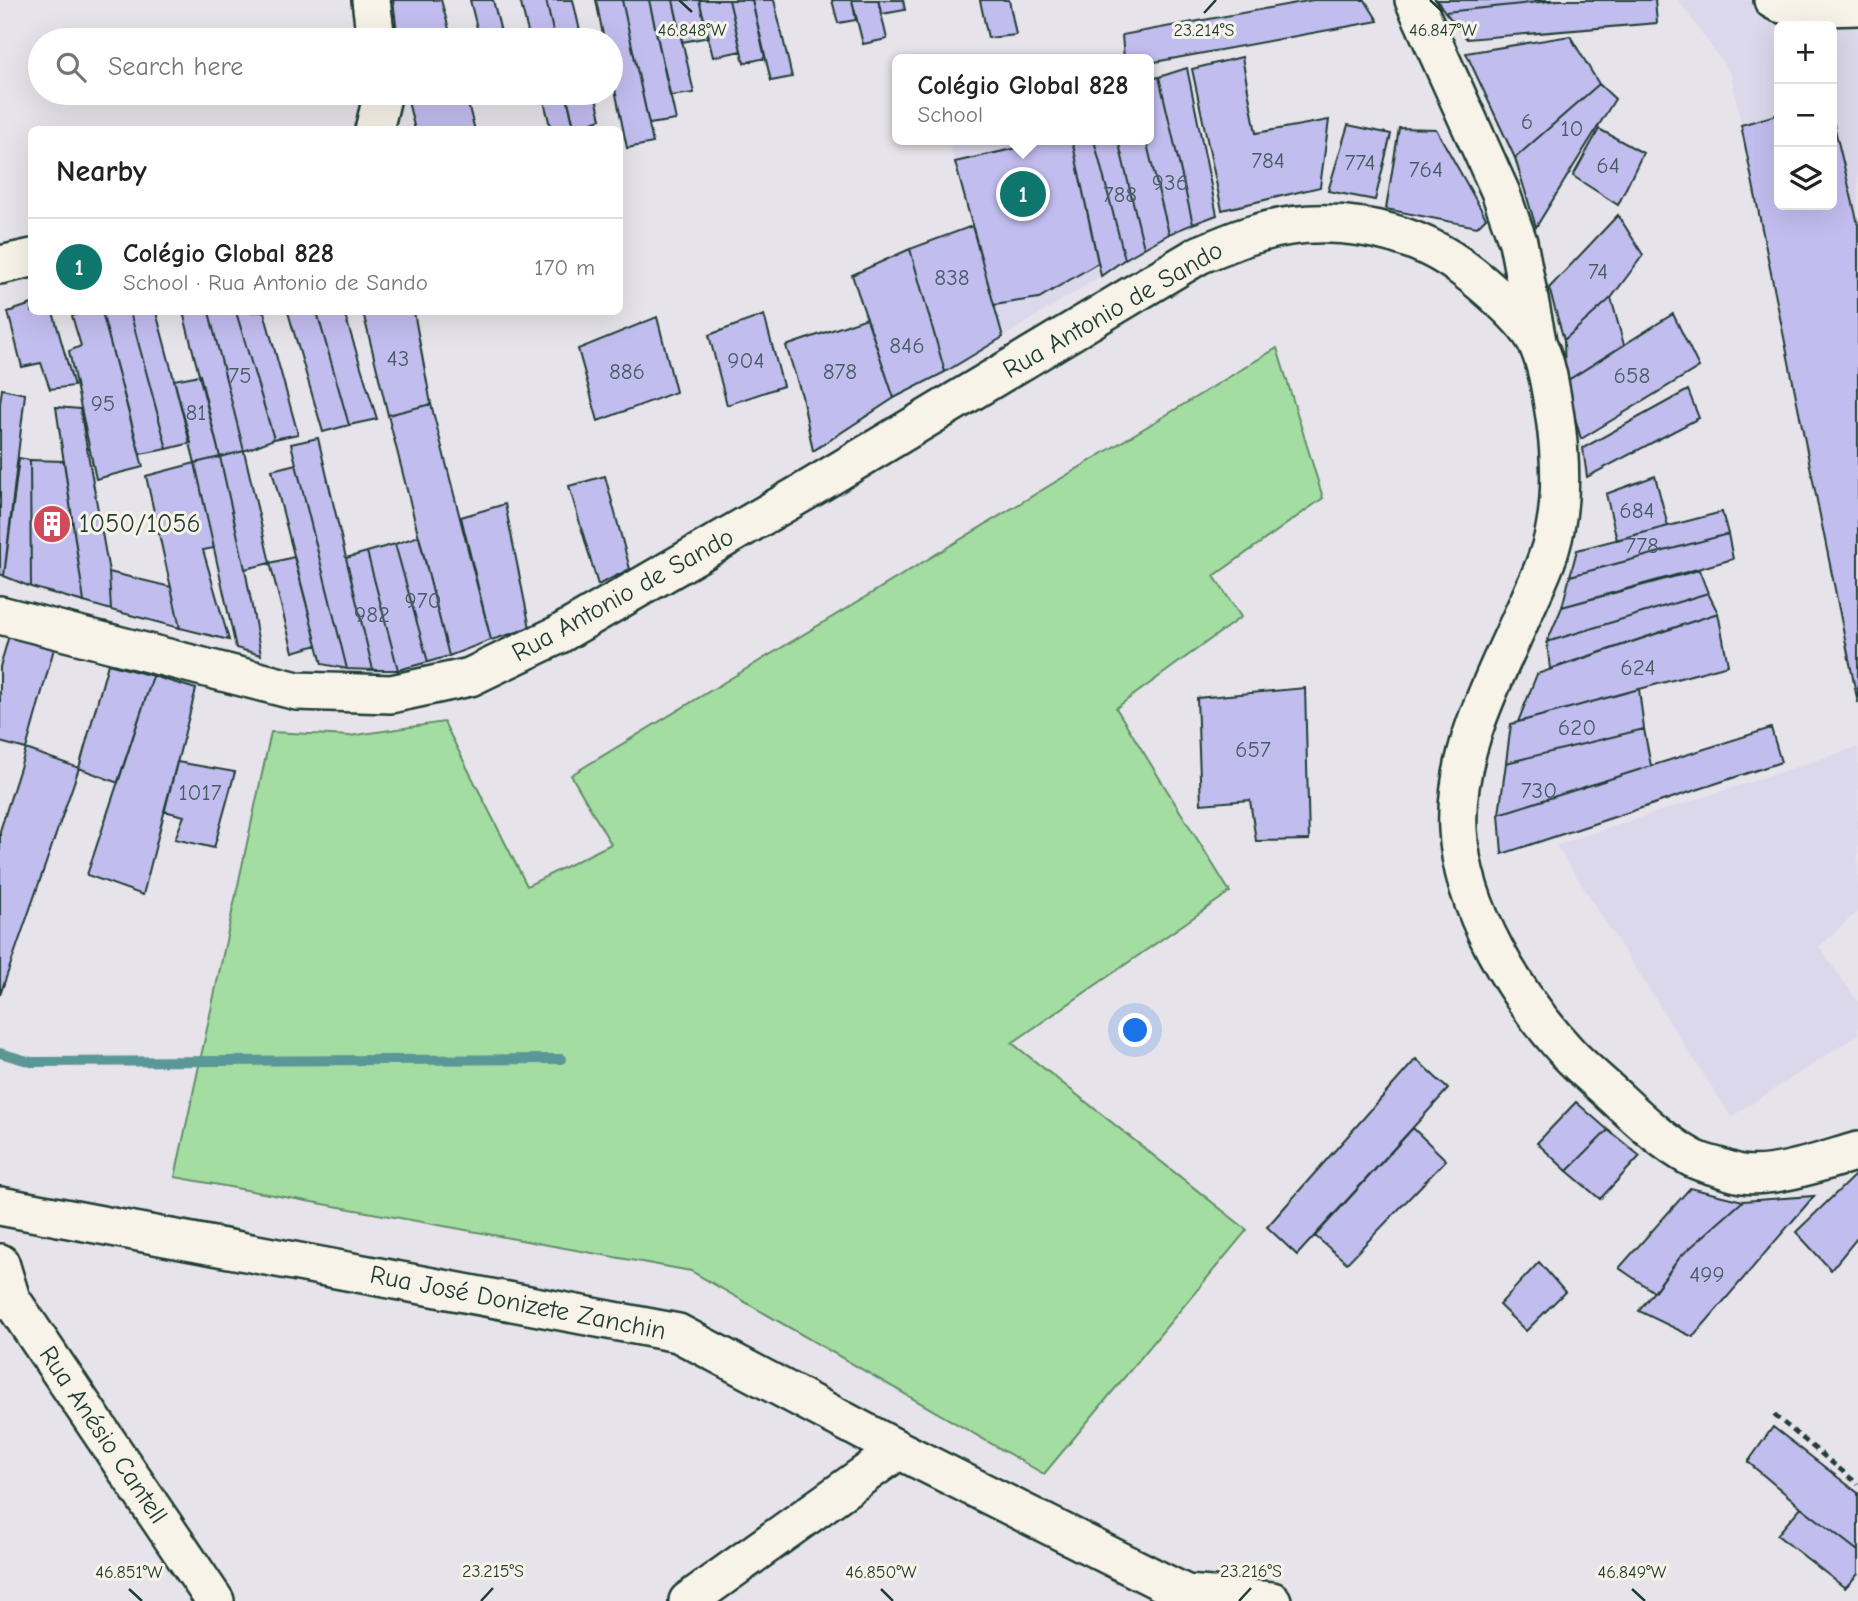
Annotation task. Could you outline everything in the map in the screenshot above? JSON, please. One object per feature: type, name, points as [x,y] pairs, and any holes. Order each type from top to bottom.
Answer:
[{"type":"street","points":[[371,0],[374,28]]},
{"type":"street","points":[[1414,0],[1500,191],[1518,242],[1538,342]]},
{"type":"street","points":[[1773,0],[1779,5],[1858,6]]},
{"type":"street","points":[[375,126],[380,105]]},
{"type":"street","name":"Rua Antonio de Sando","points":[[0,615],[297,691],[391,694],[470,677],[558,635],[804,492],[1199,255],[1256,233],[1307,224],[1357,226],[1408,238],[1442,253],[1471,274],[1515,314],[1538,342],[1550,385],[1556,426],[1559,480],[1555,528],[1542,573],[1466,749],[1457,795],[1462,868],[1473,902],[1493,943],[1525,1001],[1569,1055],[1651,1129],[1693,1159],[1742,1174],[1787,1171],[1858,1151]]},
{"type":"street","name":"Rua José Donizete Zanchin","points":[[0,1206],[678,1333],[1183,1597],[1272,1601]]},
{"type":"street","name":"Rua Anésio Cantell","points":[[0,1263],[11,1299],[215,1601]]},
{"type":"street","points":[[688,1601],[899,1450]]},
{"type":"path","points":[[1774,1415],[1858,1484]]},
{"type":"shaded area","points":[[1678,0],[1858,0],[1858,703],[1731,74]]},
{"type":"shaded area","points":[[949,145],[1073,145],[1101,276],[1003,337]]},
{"type":"shaded area","points":[[1858,747],[1858,911],[1819,947],[1858,1002],[1858,1035],[1731,1117],[1556,845]]},
{"type":"green space","points":[[1277,348],[1323,498],[1214,576],[1241,617],[1116,708],[1230,892],[1012,1043],[1247,1230],[1044,1474],[691,1271],[175,1177],[271,732],[350,736],[444,722],[527,886],[611,844],[571,775]]},
{"type":"building","points":[[393,0],[441,0],[449,28],[396,28]]},
{"type":"building","points":[[470,0],[493,0],[500,28],[477,28]]},
{"type":"building","points":[[520,0],[546,0],[552,28],[527,28]]},
{"type":"building","points":[[546,0],[573,0],[579,28],[552,28]]},
{"type":"building","points":[[596,0],[622,0],[653,143],[627,148],[618,105],[623,105],[623,28],[602,28]]},
{"type":"building","points":[[622,0],[649,0],[676,120],[649,124]]},
{"type":"building","points":[[649,0],[673,0],[694,93],[670,96]]},
{"type":"building","points":[[673,0],[699,0],[709,37],[682,42]]},
{"type":"building","points":[[699,0],[729,0],[741,51],[713,57]]},
{"type":"building","points":[[729,0],[752,0],[765,58],[744,63]]},
{"type":"building","points":[[752,0],[774,0],[792,77],[771,81]]},
{"type":"building","points":[[832,0],[852,0],[856,20],[838,23]]},
{"type":"building","points":[[852,0],[878,0],[887,39],[863,44]]},
{"type":"building","points":[[878,0],[903,0],[905,10],[882,14]]},
{"type":"building","points":[[980,0],[1009,0],[1016,35],[988,38]]},
{"type":"building","points":[[1313,0],[1365,0],[1378,21],[1154,62],[1154,54],[1124,54],[1122,35]]},
{"type":"building","points":[[1437,0],[1559,0],[1445,12]]},
{"type":"building","points":[[1559,0],[1655,0],[1657,23],[1467,39],[1445,12]]},
{"type":"building","points":[[1570,36],[1599,84],[1515,158],[1466,53]]},
{"type":"building","points":[[1242,57],[1256,133],[1329,120],[1320,187],[1222,210],[1192,69]]},
{"type":"building","points":[[1187,68],[1217,215],[1193,224],[1159,77]]},
{"type":"building","points":[[1159,77],[1193,224],[1169,234],[1147,145],[1154,145],[1154,78]]},
{"type":"building","points":[[1599,84],[1615,99],[1536,227],[1515,158]]},
{"type":"building","points":[[409,105],[468,105],[474,126],[414,126]]},
{"type":"building","points":[[545,105],[569,105],[574,126],[550,126]]},
{"type":"building","points":[[569,105],[598,105],[601,119],[574,126]]},
{"type":"building","points":[[1774,115],[1774,210],[1837,210],[1837,138],[1858,224],[1858,703],[1741,125]]},
{"type":"building","points":[[1348,125],[1391,134],[1375,200],[1328,191]]},
{"type":"building","points":[[1399,128],[1436,129],[1486,218],[1477,227],[1386,209]]},
{"type":"building","points":[[1599,129],[1643,153],[1618,205],[1573,176]]},
{"type":"building","points":[[1030,145],[1073,145],[1098,263],[1039,298],[994,305],[955,162]]},
{"type":"building","points":[[1073,145],[1095,145],[1125,259],[1101,276]]},
{"type":"building","points":[[1095,145],[1119,145],[1144,248],[1125,259]]},
{"type":"building","points":[[1119,145],[1147,145],[1169,234],[1144,248]]},
{"type":"building","points":[[1618,215],[1643,255],[1611,298],[1564,340],[1549,288]]},
{"type":"building","points":[[972,226],[1003,337],[945,372],[910,249]]},
{"type":"building","points":[[910,249],[945,372],[894,398],[852,275]]},
{"type":"building","points":[[1611,298],[1624,345],[1565,382],[1564,340]]},
{"type":"building","points":[[28,305],[28,315],[54,315],[74,386],[50,389],[41,363],[22,367],[8,312]]},
{"type":"building","points":[[1673,314],[1699,367],[1581,439],[1565,382]]},
{"type":"building","points":[[103,315],[143,467],[96,479],[69,351],[81,346],[72,316]]},
{"type":"building","points":[[103,315],[131,315],[167,449],[140,454]]},
{"type":"building","points":[[131,315],[157,315],[191,443],[167,449]]},
{"type":"building","points":[[184,315],[210,315],[244,451],[220,457]]},
{"type":"building","points":[[210,315],[237,315],[274,439],[244,451]]},
{"type":"building","points":[[237,315],[265,315],[298,434],[274,439]]},
{"type":"building","points":[[289,315],[318,315],[349,425],[323,432]]},
{"type":"building","points":[[318,315],[345,315],[377,419],[349,425]]},
{"type":"building","points":[[364,315],[415,315],[431,404],[388,415]]},
{"type":"building","points":[[764,315],[783,386],[727,405],[709,335]]},
{"type":"building","points":[[657,317],[676,392],[598,421],[578,349]]},
{"type":"building","points":[[867,318],[894,398],[813,451],[802,396],[786,346]]},
{"type":"building","points":[[200,375],[220,457],[195,463],[174,380]]},
{"type":"building","points":[[2,389],[25,394],[4,576],[0,574]]},
{"type":"building","points":[[1688,390],[1699,418],[1587,477],[1583,448]]},
{"type":"building","points":[[431,404],[491,640],[449,656],[388,415]]},
{"type":"building","points":[[56,407],[80,409],[109,572],[111,610],[84,602]]},
{"type":"building","points":[[318,438],[373,670],[347,669],[291,444]]},
{"type":"building","points":[[244,451],[270,563],[245,569],[220,457]]},
{"type":"building","points":[[220,457],[261,655],[236,648],[195,463]]},
{"type":"building","points":[[19,458],[30,460],[31,587],[4,576]]},
{"type":"building","name":"1050/1056","points":[[30,460],[64,461],[84,602],[31,587]]},
{"type":"building","points":[[195,463],[214,548],[203,550],[229,640],[180,628],[146,476]]},
{"type":"building","points":[[296,464],[347,669],[322,664],[272,470]]},
{"type":"building","points":[[605,476],[630,569],[598,585],[569,486]]},
{"type":"building","points":[[1655,476],[1668,526],[1617,540],[1606,494]]},
{"type":"building","points":[[505,504],[530,628],[491,640],[461,517]]},
{"type":"building","points":[[1722,512],[1728,534],[1570,576],[1577,550]]},
{"type":"building","points":[[1728,534],[1733,559],[1562,607],[1570,576]]},
{"type":"building","points":[[419,536],[449,656],[428,662],[395,544]]},
{"type":"building","points":[[395,544],[428,662],[398,670],[367,552]]},
{"type":"building","points":[[367,552],[398,670],[373,670],[346,558]]},
{"type":"building","points":[[294,557],[317,645],[293,652],[270,563]]},
{"type":"building","points":[[1699,570],[1708,593],[1547,642],[1562,607]]},
{"type":"building","points":[[109,572],[171,587],[180,628],[111,610]]},
{"type":"building","points":[[1708,593],[1718,613],[1550,669],[1547,642]]},
{"type":"building","points":[[1718,613],[1728,665],[1518,722],[1537,674]]},
{"type":"building","points":[[10,632],[55,645],[26,749],[0,742],[0,667]]},
{"type":"building","points":[[108,664],[153,676],[118,783],[79,768]]},
{"type":"building","points":[[153,676],[196,689],[143,895],[87,875]]},
{"type":"building","points":[[1305,688],[1309,840],[1256,841],[1250,800],[1201,804],[1197,698]]},
{"type":"building","points":[[1639,689],[1644,729],[1506,763],[1511,724]]},
{"type":"building","points":[[1771,728],[1781,762],[1502,854],[1499,814]]},
{"type":"building","points":[[1644,729],[1651,766],[1499,814],[1506,763]]},
{"type":"building","points":[[26,749],[79,768],[0,995],[0,831]]},
{"type":"building","points":[[177,762],[235,772],[214,848],[175,839],[184,816],[164,811]]},
{"type":"building","points":[[1416,1059],[1448,1089],[1297,1255],[1267,1227]]},
{"type":"building","points":[[1576,1102],[1608,1130],[1567,1171],[1537,1143]]},
{"type":"building","points":[[1413,1128],[1446,1160],[1347,1263],[1315,1236]]},
{"type":"building","points":[[1608,1130],[1640,1156],[1600,1199],[1567,1171]]},
{"type":"building","points":[[1858,1172],[1858,1237],[1831,1270],[1796,1232]]},
{"type":"building","points":[[1690,1188],[1743,1201],[1681,1256],[1654,1292],[1619,1268]]},
{"type":"building","points":[[1814,1196],[1693,1337],[1639,1311],[1681,1256],[1743,1201]]},
{"type":"building","points":[[1539,1262],[1565,1292],[1526,1331],[1499,1305]]},
{"type":"building","points":[[1773,1427],[1858,1493],[1858,1551],[1748,1462]]},
{"type":"building","points":[[1801,1507],[1858,1551],[1858,1574],[1845,1588],[1777,1535]]},
{"type":"waterway","points":[[0,1053],[31,1062],[561,1059]]},
{"type":"place","name":"Colégio Global 828","points":[[1023,194]]},
{"type":"place","name":"1050/1056","points":[[52,524]]}]
